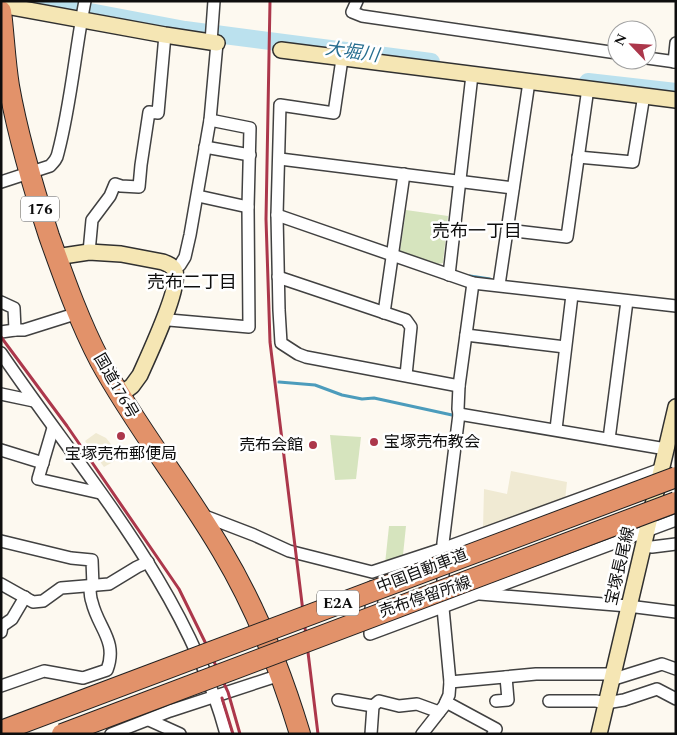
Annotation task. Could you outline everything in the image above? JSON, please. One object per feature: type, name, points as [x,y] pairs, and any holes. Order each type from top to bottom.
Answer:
[{"type":"highway","name":"国道176号","points":[[1,11],[5,85],[29,173],[56,257],[78,313],[99,359],[120,395],[223,552],[252,608],[280,674],[300,734]]},
{"type":"highway","name":"中国自動車道","points":[[1,731],[668,473]]},
{"type":"highway","name":"中国自動車道","points":[[62,734],[676,502]]},
{"type":"street","points":[[174,268],[180,265],[185,257],[206,147],[210,120],[214,1]]},
{"type":"street","points":[[357,1],[352,12],[362,16],[607,52]]},
{"type":"street","points":[[1,5],[83,11],[165,35],[212,38]]},
{"type":"street","points":[[1,182],[50,166],[58,153],[83,11]]},
{"type":"street","points":[[89,252],[92,220],[110,196],[115,184],[139,186],[149,112],[158,113],[165,35]]},
{"type":"street","points":[[657,59],[675,62],[676,42]]},
{"type":"street","points":[[281,50],[676,100]]},
{"type":"street","points":[[342,59],[334,113],[280,105],[277,216],[281,343],[306,357],[459,386]]},
{"type":"street","points":[[449,275],[458,181],[472,75]]},
{"type":"street","points":[[499,285],[529,82]]},
{"type":"street","points":[[507,230],[567,237],[588,88]]},
{"type":"street","points":[[578,157],[633,162],[644,95]]},
{"type":"street","points":[[164,318],[249,327],[248,207],[250,128],[210,120]]},
{"type":"street","points":[[206,147],[250,155]]},
{"type":"street","points":[[280,159],[513,188]]},
{"type":"street","points":[[384,312],[394,256],[404,174]]},
{"type":"street","points":[[198,196],[248,207]]},
{"type":"street","points":[[277,216],[368,245],[394,256],[473,282],[676,306]]},
{"type":"street","points":[[56,257],[89,252],[121,254],[156,260],[174,268],[176,277],[164,318],[140,375],[132,386],[120,395]]},
{"type":"street","points":[[278,276],[406,320],[411,327],[406,375]]},
{"type":"street","points":[[422,734],[446,702],[449,695],[450,682],[443,608],[442,549],[459,414],[459,386],[473,282]]},
{"type":"street","points":[[556,429],[572,294]]},
{"type":"street","points":[[609,439],[627,301]]},
{"type":"street","points":[[1,302],[14,308],[15,330]]},
{"type":"street","points":[[1,332],[24,330],[78,313]]},
{"type":"street","points":[[466,335],[565,347]]},
{"type":"street","points":[[1,353],[159,579],[193,642],[214,696],[226,734]]},
{"type":"street","points":[[1,394],[34,400]]},
{"type":"street","name":"宝塚長尾線","points":[[599,734],[645,539],[668,473],[666,450],[676,407]]},
{"type":"street","points":[[459,414],[556,429],[666,450]]},
{"type":"street","points":[[53,428],[38,479],[100,493]]},
{"type":"street","points":[[1,450],[43,463]]},
{"type":"street","points":[[198,514],[290,551],[372,572],[668,473]]},
{"type":"street","points":[[479,593],[645,539],[676,520]]},
{"type":"street","points":[[645,539],[652,547],[676,544]]},
{"type":"street","points":[[1,541],[71,558],[92,560],[92,602],[111,648],[107,670],[83,678],[44,671],[1,686]]},
{"type":"street","points":[[1,584],[33,602],[43,601],[61,588],[109,584],[148,562]]},
{"type":"street","name":"売布停留所線","points":[[372,572],[370,634],[479,593],[676,612]]},
{"type":"street","points":[[1,632],[2,626],[12,619],[25,598]]},
{"type":"street","points":[[450,682],[536,674],[612,677],[662,664],[676,669]]},
{"type":"street","points":[[111,734],[170,711],[280,674]]},
{"type":"street","points":[[496,701],[508,700],[506,677]]},
{"type":"street","points":[[549,701],[596,701],[606,703],[624,700],[657,688],[676,699]]},
{"type":"street","points":[[338,700],[373,706]]},
{"type":"street","points":[[371,734],[373,706],[379,701],[399,706],[417,704],[439,712]]},
{"type":"street","points":[[446,702],[496,729],[493,734]]},
{"type":"street","points":[[149,720],[180,734]]},
{"type":"shaded area","points":[[96,433],[106,438],[119,454],[118,459],[104,467],[85,441]]},
{"type":"shaded area","points":[[511,471],[567,482],[565,500],[555,503],[549,502],[548,507],[483,529],[484,489],[507,494]]},
{"type":"green space","points":[[406,210],[448,216],[443,263],[438,264],[400,251]]},
{"type":"green space","points":[[330,435],[361,437],[356,479],[335,480]]},
{"type":"green space","points":[[389,526],[406,526],[403,555],[385,564]]},
{"type":"waterway","name":"大堀川","points":[[31,1],[185,30],[431,62]]},
{"type":"waterway","name":"大堀川","points":[[588,82],[676,92]]},
{"type":"waterway","points":[[470,276],[490,279]]},
{"type":"waterway","points":[[279,382],[315,385],[342,395],[362,399],[374,398],[452,415]]},
{"type":"railway","points":[[270,1],[266,219],[270,342],[318,734]]},
{"type":"railway","points":[[1,337],[67,426],[179,589],[228,692],[240,734]]},
{"type":"railway","points":[[222,698],[233,734]]},
{"type":"place","name":"宝塚売布郵便局","points":[[121,436]]},
{"type":"place","name":"宝塚売布教会","points":[[374,442]]},
{"type":"place","name":"売布会館","points":[[313,445]]},
{"type":"district","name":"売布一丁目","points":[[477,231]]},
{"type":"district","name":"売布二丁目","points":[[192,282]]}]
